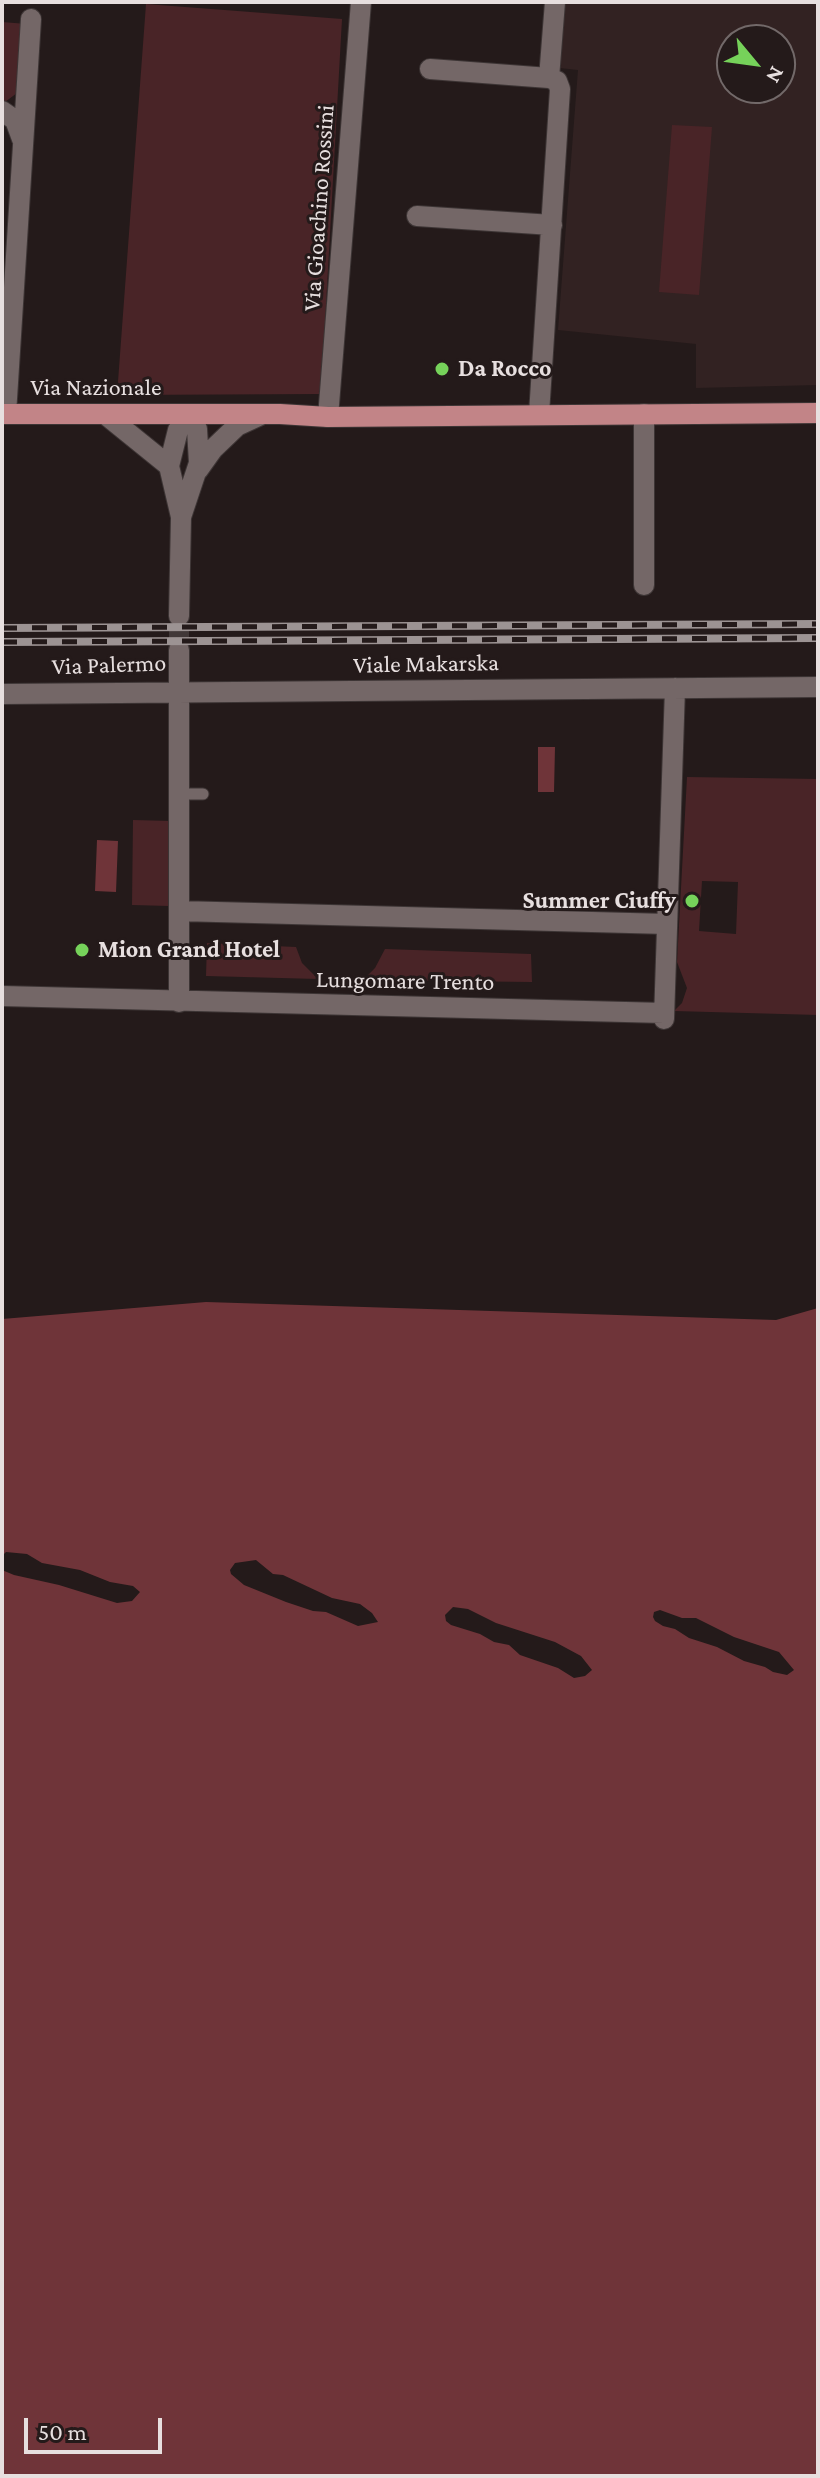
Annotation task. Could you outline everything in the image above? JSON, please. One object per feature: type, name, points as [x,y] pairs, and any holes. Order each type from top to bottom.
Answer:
[{"type":"main road","name":"Via Nazionale","points":[[4,414],[328,417],[818,413]]},
{"type":"street","name":"Via Gioachino Rossini","points":[[328,417],[361,2]]},
{"type":"street","points":[[539,414],[560,89],[553,80],[555,2]]},
{"type":"street","points":[[4,414],[31,19]]},
{"type":"street","points":[[430,69],[553,80]]},
{"type":"street","points":[[2,111],[15,120],[22,143]]},
{"type":"street","points":[[417,216],[552,225]]},
{"type":"street","name":"Via Palermo","points":[[181,517],[198,470],[213,449],[237,426],[263,414]]},
{"type":"street","points":[[644,414],[644,585]]},
{"type":"street","points":[[106,415],[169,466]]},
{"type":"street","name":"Via Palermo","points":[[179,616],[181,517],[169,466],[178,430],[190,415],[199,437],[198,470]]},
{"type":"street","name":"Via Palermo","points":[[2,694],[178,692],[179,650]]},
{"type":"street","name":"Viale Makarska","points":[[178,692],[818,687]]},
{"type":"street","points":[[179,911],[667,924],[675,688]]},
{"type":"street","points":[[178,692],[179,1002]]},
{"type":"street","name":"Lungomare Trento","points":[[2,996],[664,1016],[667,924]]},
{"type":"lane","points":[[179,794],[203,794]]},
{"type":"shaded area","points":[[564,2],[818,2],[818,385],[696,388],[696,344],[558,330],[578,70],[560,68]]},
{"type":"shaded area","points":[[146,4],[342,19],[321,394],[117,395]]},
{"type":"shaded area","points":[[2,22],[27,24],[21,90],[5,102],[2,102]]},
{"type":"shaded area","points":[[672,125],[712,127],[699,295],[659,292]]},
{"type":"shaded area","points":[[538,747],[555,747],[554,792],[538,792]]},
{"type":"shaded area","points":[[687,777],[818,779],[818,1015],[674,1011],[682,1003],[687,988],[677,962]],"holes":[[[702,881],[738,882],[736,934],[699,931]]]},
{"type":"shaded area","points":[[133,820],[171,821],[169,906],[132,905]]},
{"type":"shaded area","points":[[97,840],[118,841],[116,892],[95,891]]},
{"type":"shaded area","points":[[207,943],[296,947],[302,963],[318,979],[206,976]]},
{"type":"shaded area","points":[[385,949],[531,954],[532,982],[363,980],[375,968]]},
{"type":"shaded area","points":[[206,1302],[776,1320],[818,1308],[818,2476],[2,2476],[2,1319]]},
{"type":"pier","points":[[6,1552],[27,1554],[42,1563],[80,1570],[110,1582],[133,1586],[140,1592],[132,1601],[117,1603],[14,1575],[2,1570],[2,1556]]},
{"type":"pier","points":[[256,1560],[273,1574],[283,1575],[332,1598],[360,1604],[378,1622],[358,1626],[244,1585],[231,1574],[235,1563]]},
{"type":"pier","points":[[453,1607],[468,1609],[496,1623],[555,1642],[581,1656],[592,1670],[585,1676],[574,1678],[558,1668],[520,1655],[509,1645],[451,1625],[445,1615]]},
{"type":"pier","points":[[660,1610],[682,1618],[696,1618],[734,1637],[779,1652],[794,1670],[787,1675],[773,1672],[689,1638],[655,1621],[654,1612]]},
{"type":"tunnel","points":[[179,616],[179,650]]},
{"type":"railway","points":[[2,628],[818,624]]},
{"type":"railway","points":[[2,642],[818,638]]},
{"type":"place","name":"Da Rocco","points":[[442,369]]},
{"type":"place","name":"Summer Ciuffy","points":[[692,901]]},
{"type":"place","name":"Mion Grand Hotel","points":[[82,950]]}]
